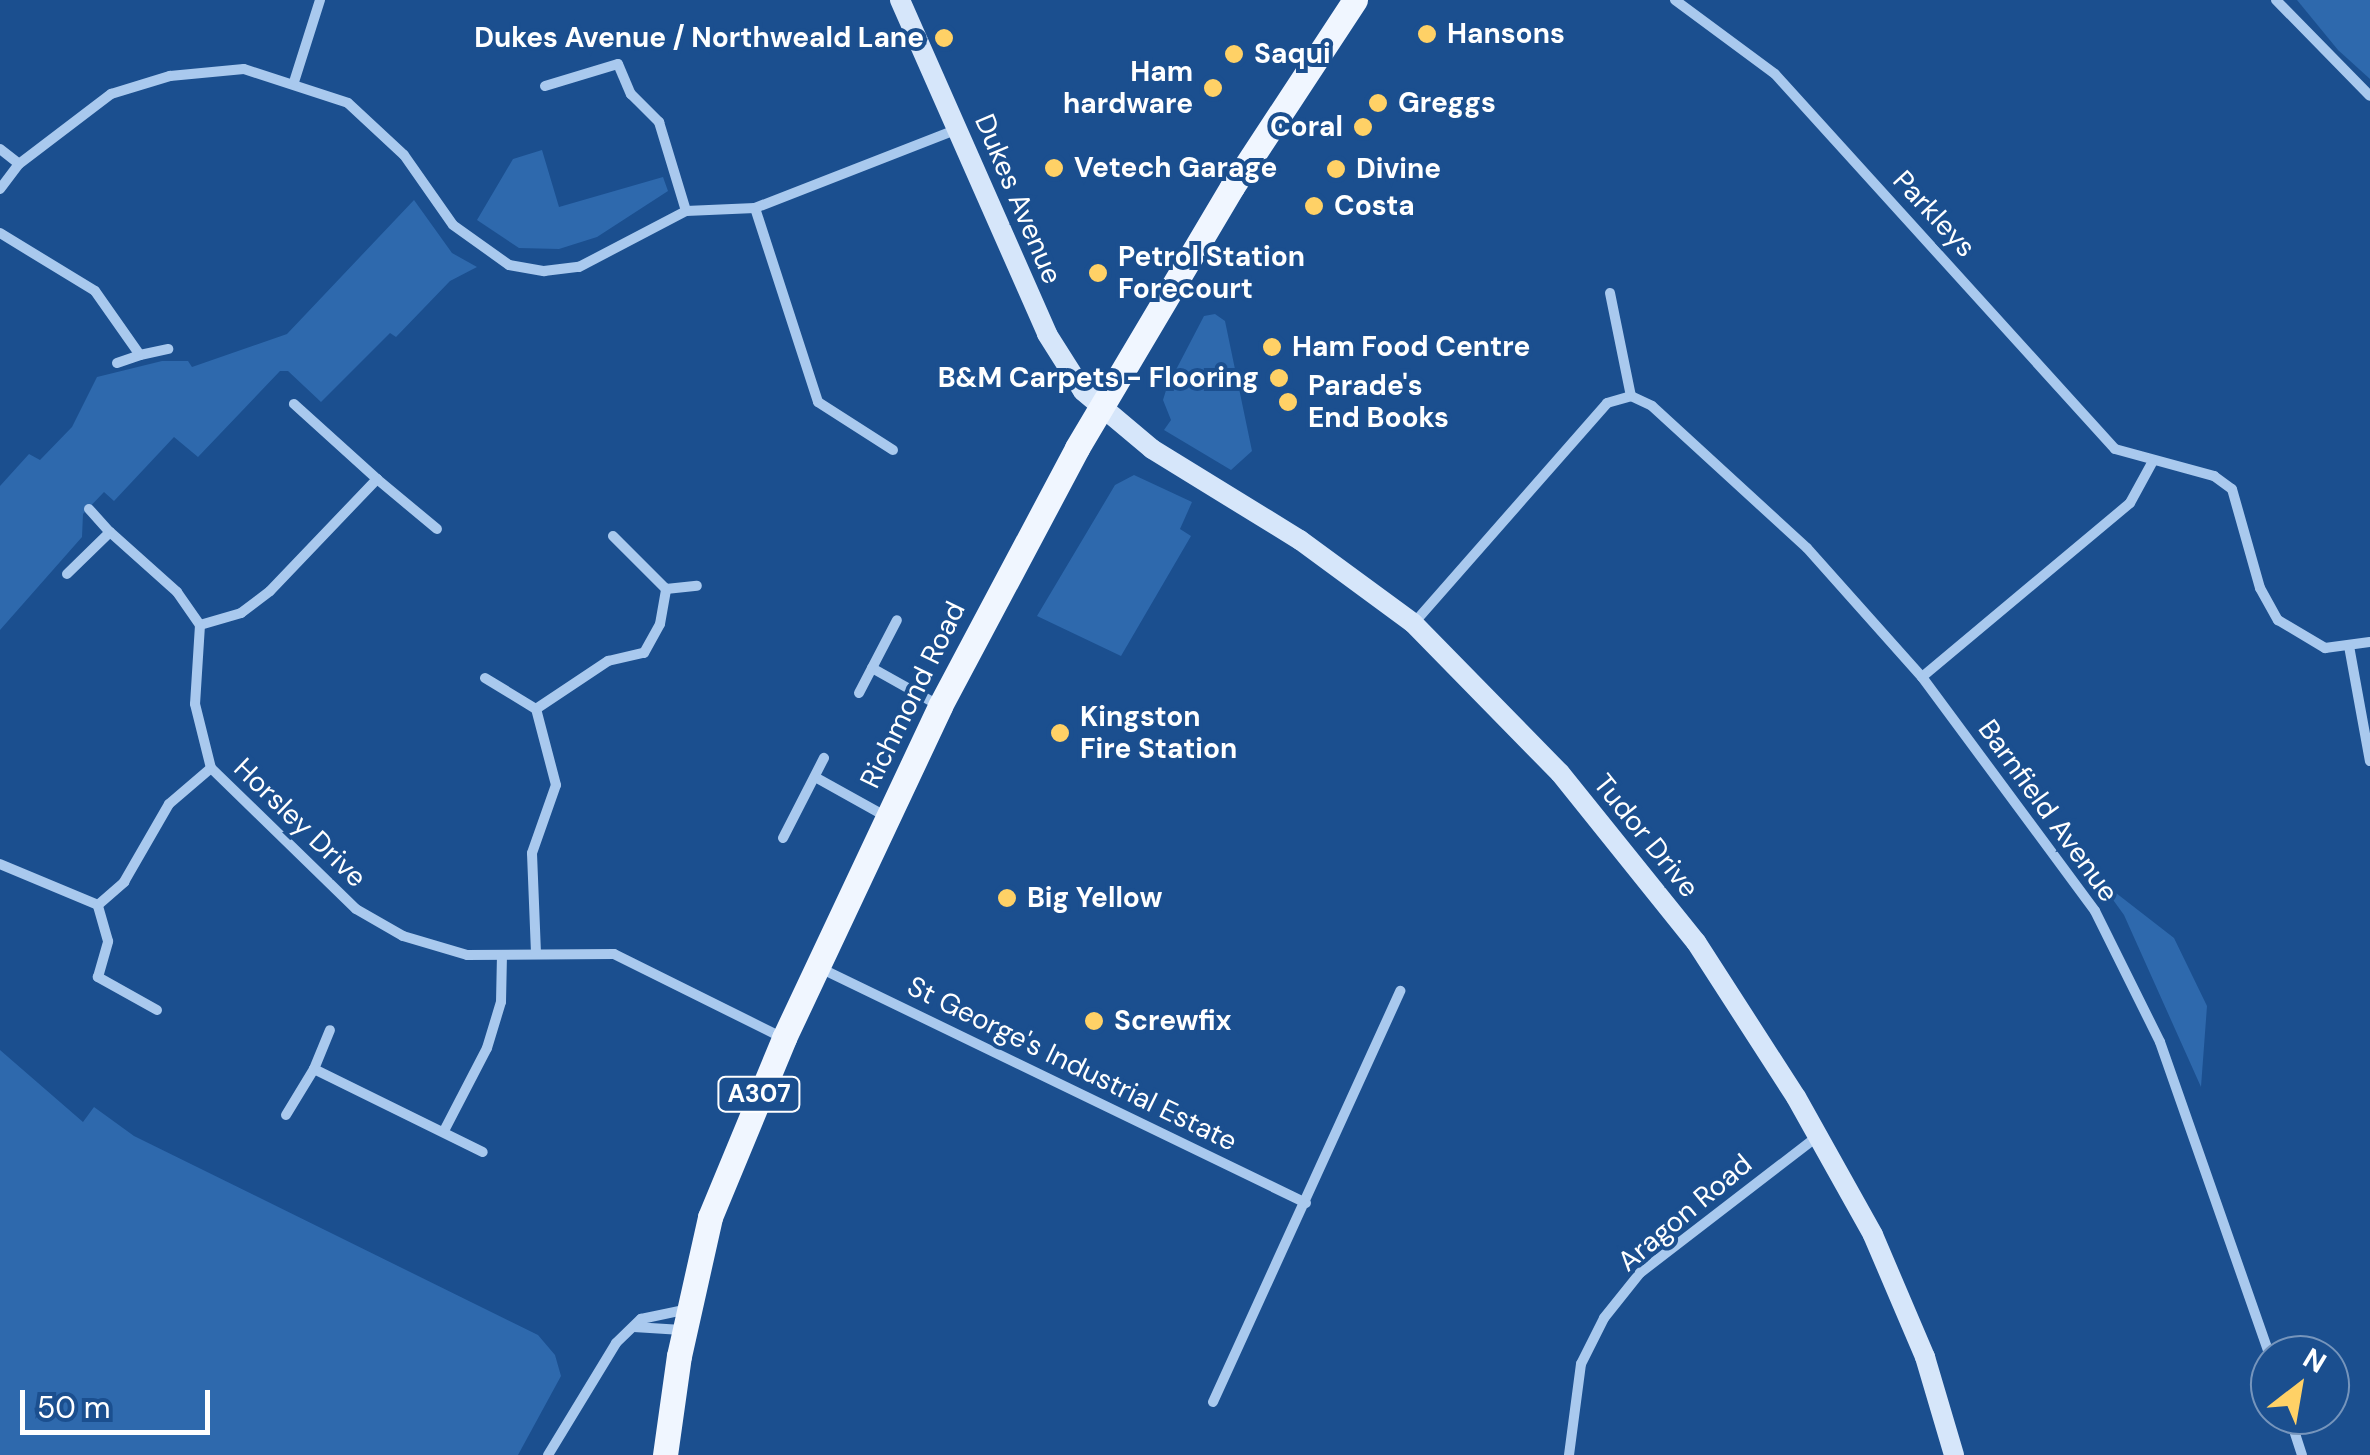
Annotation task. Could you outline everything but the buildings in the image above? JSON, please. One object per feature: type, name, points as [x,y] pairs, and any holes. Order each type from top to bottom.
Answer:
[{"type":"main road","name":"Richmond Road","points":[[666,1455],[686,1320],[710,1217],[784,1038],[940,706],[1012,562],[1101,409],[1232,187],[1350,8]]},
{"type":"street","points":[[294,82],[320,0]]},
{"type":"street","name":"Dukes Avenue","points":[[900,0],[1054,348],[1101,409]]},
{"type":"street","name":"Parkleys","points":[[1675,0],[1776,74],[2116,448],[2214,476],[2232,489],[2260,588],[2278,620],[2307,642],[2349,646]]},
{"type":"street","points":[[2276,0],[2370,96]]},
{"type":"street","points":[[544,86],[618,64],[631,94],[659,122],[686,210]]},
{"type":"street","points":[[0,189],[18,164],[85,110],[136,86],[208,70],[244,69],[348,102],[380,129],[454,224],[509,265],[579,267],[686,210],[755,208],[860,172],[958,129]]},
{"type":"street","points":[[0,149],[18,164]]},
{"type":"street","points":[[755,208],[818,402],[894,450]]},
{"type":"street","points":[[0,233],[96,291],[140,354]]},
{"type":"street","points":[[1413,624],[1607,403],[1631,396],[1610,293]]},
{"type":"street","points":[[116,363],[168,349]]},
{"type":"street","name":"Barnfield Avenue","points":[[1631,396],[1652,406],[1807,548],[1922,677],[2095,911],[2160,1042],[2263,1335]]},
{"type":"street","points":[[294,404],[437,529]]},
{"type":"street","name":"Tudor Drive","points":[[1101,409],[1413,624],[1503,710],[1624,850],[1734,998],[1819,1135],[1873,1235],[1925,1357],[1954,1455]]},
{"type":"street","points":[[1922,677],[2130,503],[2153,461]]},
{"type":"street","points":[[89,508],[177,592],[200,625],[241,613],[270,592],[376,478]]},
{"type":"street","points":[[68,574],[110,532]]},
{"type":"street","points":[[612,536],[666,590]]},
{"type":"street","points":[[666,590],[697,586]]},
{"type":"street","points":[[536,710],[608,661],[644,653],[660,624],[666,590]]},
{"type":"street","points":[[860,693],[897,620]]},
{"type":"street","name":"Horsley Drive","points":[[200,625],[196,704],[211,768],[356,909],[403,936],[468,955],[614,954],[784,1038]]},
{"type":"street","points":[[2370,642],[2349,646],[2370,761]]},
{"type":"street","points":[[872,668],[940,706]]},
{"type":"street","points":[[485,678],[536,710],[556,785],[532,853],[536,953]]},
{"type":"street","points":[[783,838],[824,758]]},
{"type":"street","points":[[98,905],[124,882],[169,804],[211,768]]},
{"type":"street","points":[[814,777],[888,817]]},
{"type":"street","points":[[0,864],[98,905]]},
{"type":"street","points":[[98,905],[108,941],[98,976],[157,1010]]},
{"type":"street","points":[[444,1129],[487,1048],[501,1002],[502,955]]},
{"type":"street","name":"St George's Industrial Estate","points":[[818,967],[1306,1203]]},
{"type":"street","points":[[1213,1402],[1400,992]]},
{"type":"street","points":[[286,1115],[314,1069],[330,1030]]},
{"type":"street","points":[[314,1069],[444,1129],[484,1152]]},
{"type":"street","name":"Aragon Road","points":[[1569,1455],[1581,1364],[1616,1303],[1680,1239],[1819,1135]]},
{"type":"street","points":[[548,1455],[606,1356],[634,1327],[652,1315],[686,1320]]},
{"type":"street","points":[[634,1327],[686,1320]]},
{"type":"shaded area","points":[[2297,0],[2370,0],[2370,79],[2338,50]]},
{"type":"shaded area","points":[[542,150],[559,207],[663,177],[668,191],[597,237],[559,249],[519,248],[477,220],[513,159]]},
{"type":"shaded area","points":[[414,200],[452,253],[477,267],[450,281],[396,337],[390,333],[321,402],[288,371],[280,371],[198,457],[174,437],[114,501],[104,492],[83,514],[82,537],[0,630],[0,486],[29,454],[40,460],[72,427],[97,377],[162,361],[188,361],[192,367],[287,334]]},
{"type":"shaded area","points":[[1215,314],[1225,321],[1252,451],[1231,470],[1164,430],[1171,420],[1163,400],[1167,387],[1204,316]]},
{"type":"shaded area","points":[[1134,475],[1192,502],[1180,529],[1191,536],[1121,656],[1037,616],[1115,485]]},
{"type":"shaded area","points":[[2098,879],[2174,938],[2207,1006],[2201,1087],[2124,915]]},
{"type":"shaded area","points":[[0,1050],[83,1122],[94,1107],[134,1136],[538,1335],[555,1355],[561,1376],[518,1455],[0,1455]]},
{"type":"place","name":"Hansons","points":[[1427,34]]},
{"type":"place","name":"Dukes Avenue / Northweald Lane","points":[[944,38]]},
{"type":"place","name":"Saqui","points":[[1234,54]]},
{"type":"place","name":"Ham hardware","points":[[1213,88]]},
{"type":"place","name":"Greggs","points":[[1378,103]]},
{"type":"place","name":"Coral","points":[[1363,127]]},
{"type":"place","name":"Vetech Garage","points":[[1054,168]]},
{"type":"place","name":"Divine","points":[[1336,169]]},
{"type":"place","name":"Costa","points":[[1314,206]]},
{"type":"place","name":"Petrol Station Forecourt","points":[[1098,273]]},
{"type":"place","name":"Ham Food Centre","points":[[1272,347]]},
{"type":"place","name":"B&M Carpets - Flooring","points":[[1279,378]]},
{"type":"place","name":"Parade's End Books","points":[[1288,402]]},
{"type":"place","name":"Kingston Fire Station","points":[[1060,733]]},
{"type":"place","name":"Big Yellow","points":[[1007,898]]},
{"type":"place","name":"Screwfix","points":[[1094,1021]]}]
